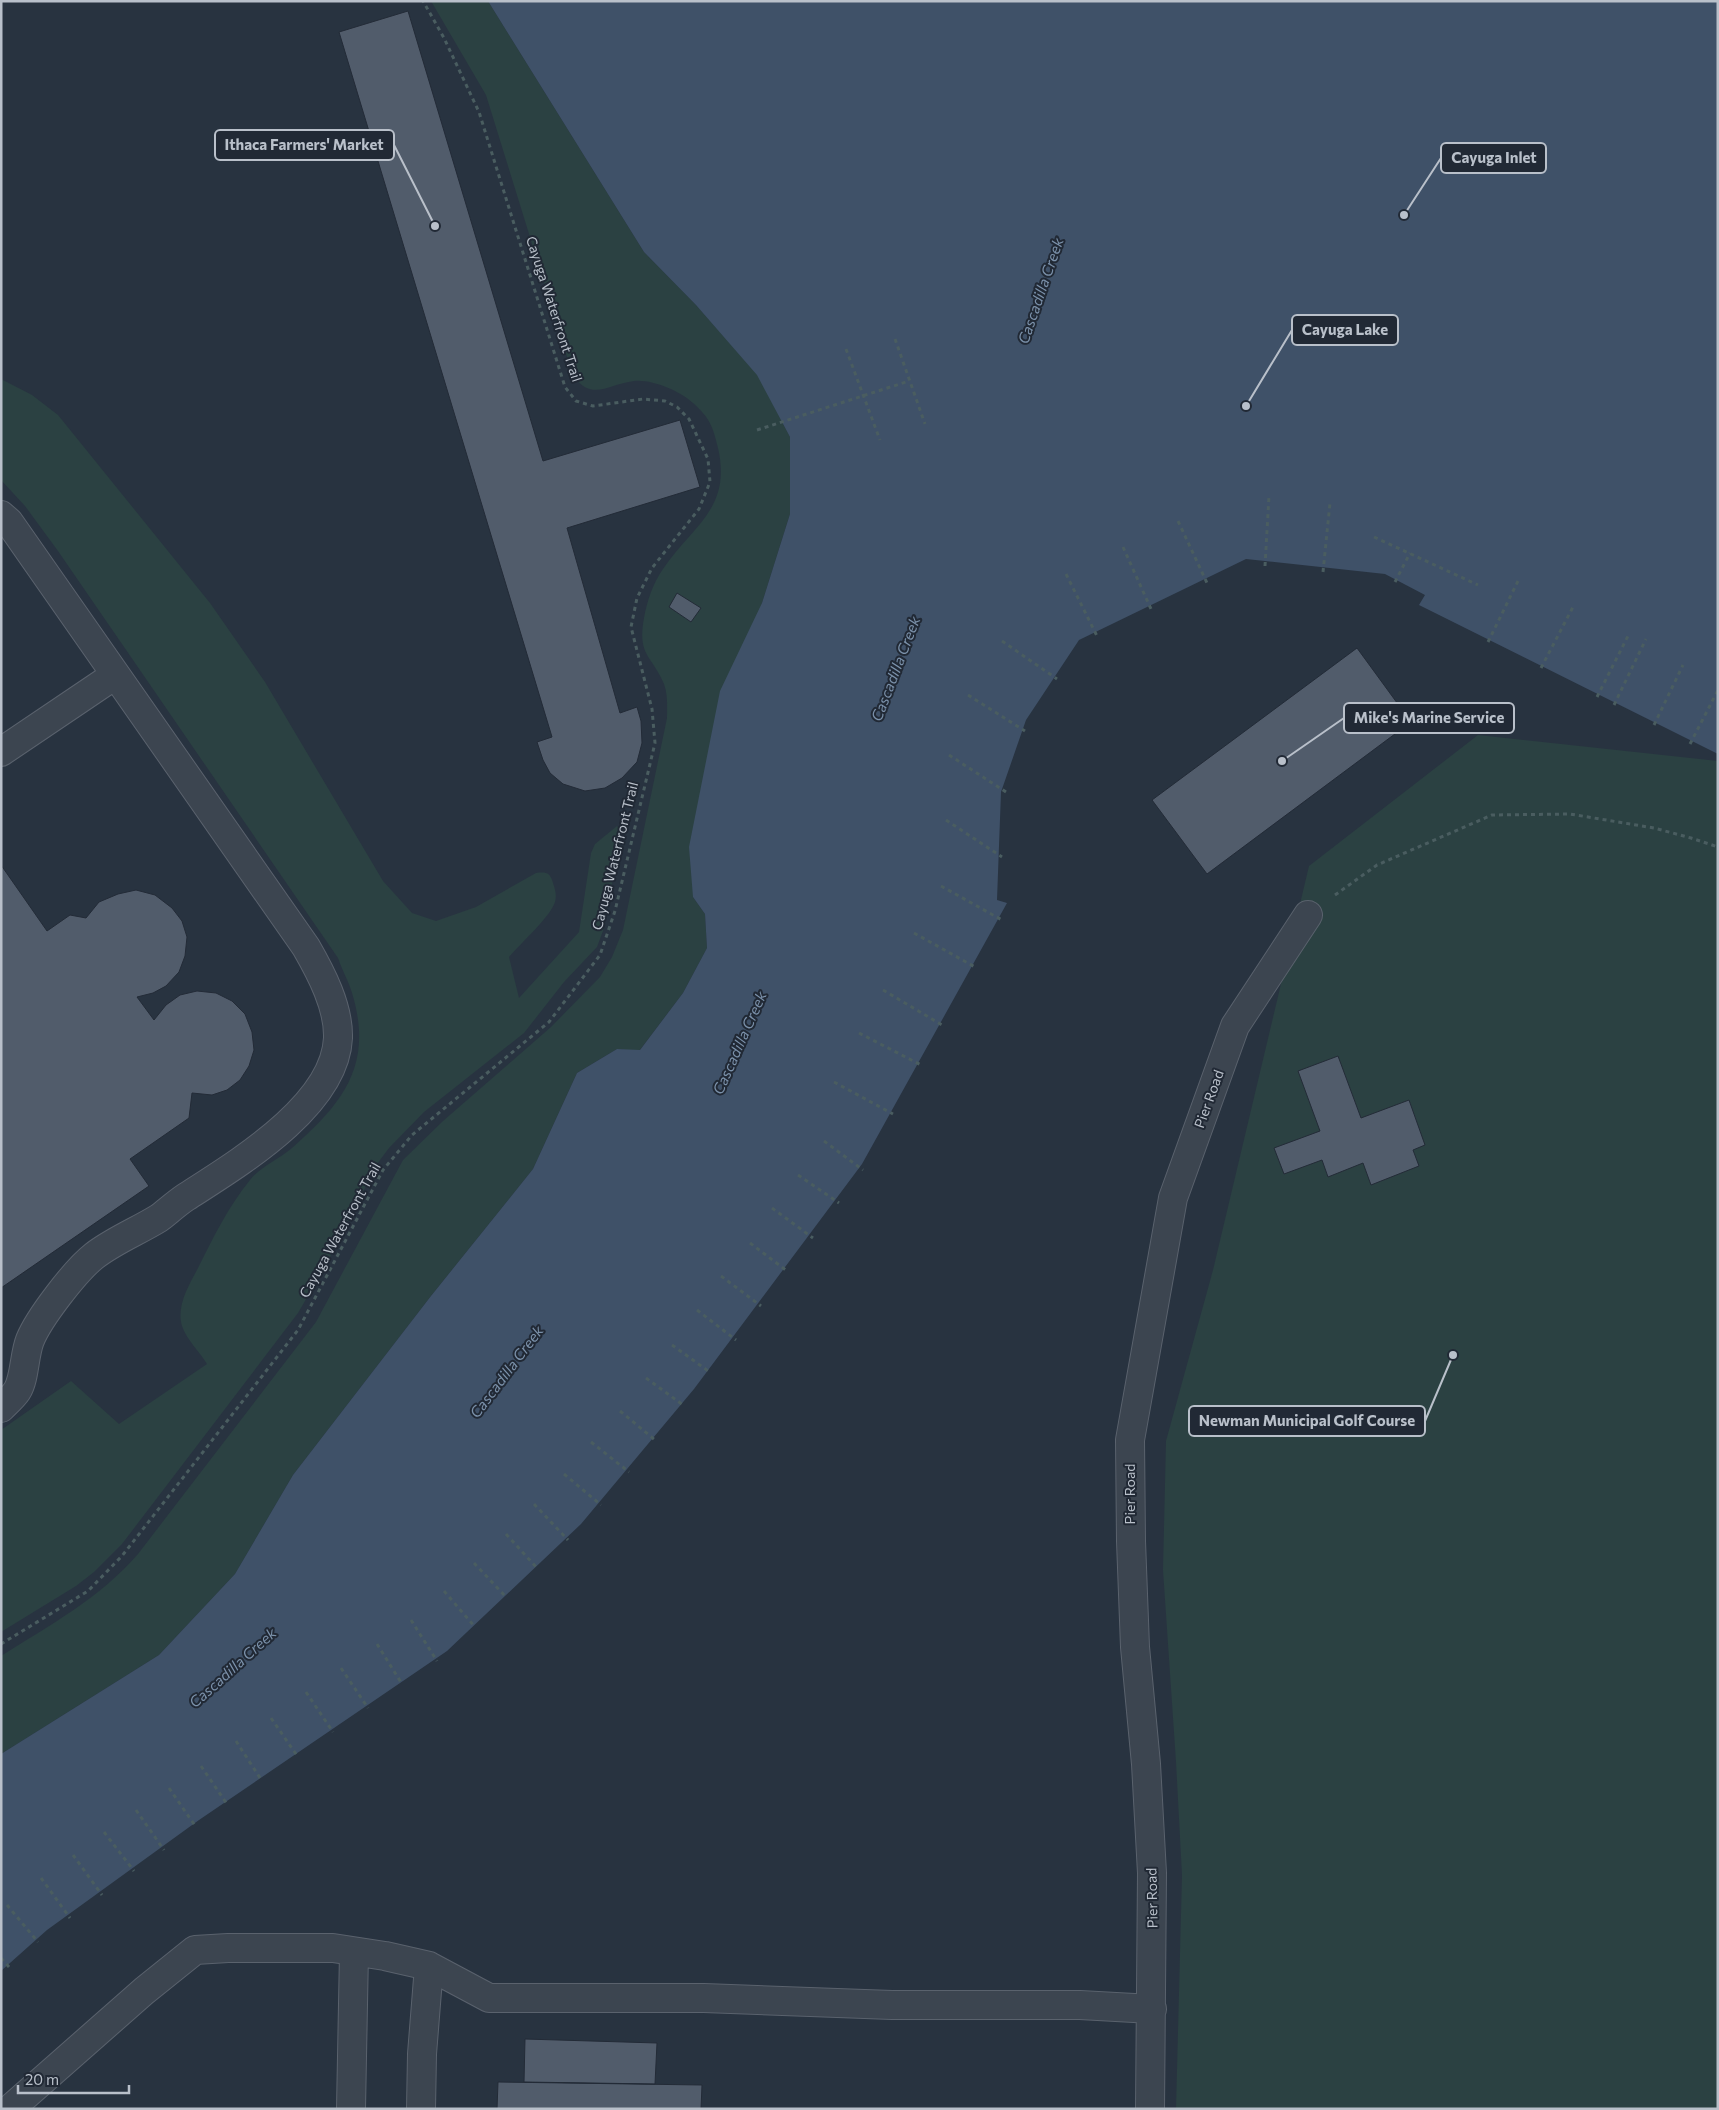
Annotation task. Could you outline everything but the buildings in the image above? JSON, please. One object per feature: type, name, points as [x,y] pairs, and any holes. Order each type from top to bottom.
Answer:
[{"type":"street","points":[[1,515],[9,522],[306,946],[328,990],[338,1038],[332,1064],[322,1086],[286,1125],[247,1157],[159,1217],[93,1256],[55,1298],[30,1340],[17,1391],[1,1408]]},
{"type":"street","points":[[1,752],[116,675]]},
{"type":"street","name":"Pier Road","points":[[1150,2109],[1152,1873],[1146,1764],[1135,1647],[1130,1440],[1173,1198],[1235,1026],[1308,915]]},
{"type":"street","points":[[10,2109],[144,1991],[195,1950],[228,1948],[333,1948],[429,1966],[489,1998],[704,1998],[892,2005],[1080,2005],[1152,2009]]},
{"type":"street","points":[[351,2109],[354,1952]]},
{"type":"street","points":[[421,2109],[422,2054],[429,1966]]},
{"type":"path","name":"Cayuga Waterfront Trail","points":[[1,1644],[88,1591],[122,1556],[298,1330],[384,1170],[412,1136],[549,1022],[600,955],[615,911],[655,743],[652,709],[631,627],[637,598],[652,568],[699,509],[710,482],[708,460],[689,419],[677,407],[665,401],[643,399],[593,406],[576,401],[564,387],[479,112],[444,38],[423,1]]},
{"type":"path","points":[[895,339],[925,424]]},
{"type":"path","points":[[846,349],[880,440]]},
{"type":"path","points":[[757,430],[909,381]]},
{"type":"path","points":[[1265,566],[1269,496]]},
{"type":"path","points":[[1324,572],[1330,503]]},
{"type":"path","points":[[1178,521],[1207,583]]},
{"type":"path","points":[[1374,537],[1478,585]]},
{"type":"path","points":[[1122,548],[1151,608]]},
{"type":"path","points":[[1395,582],[1410,554]]},
{"type":"path","points":[[1066,574],[1097,636]]},
{"type":"path","points":[[1488,642],[1520,579]]},
{"type":"path","points":[[1541,668],[1573,607]]},
{"type":"path","points":[[1597,697],[1629,634]]},
{"type":"path","points":[[1614,705],[1646,639]]},
{"type":"path","points":[[1002,641],[1057,679]]},
{"type":"path","points":[[1654,725],[1683,665]]},
{"type":"path","points":[[1690,744],[1718,690]]},
{"type":"path","points":[[968,695],[1025,730]]},
{"type":"path","points":[[948,755],[1006,792]]},
{"type":"path","points":[[1308,915],[1377,866],[1492,815],[1570,814],[1654,828],[1718,847]]},
{"type":"path","points":[[946,820],[1002,857]]},
{"type":"path","points":[[941,886],[1002,920]]},
{"type":"path","points":[[914,933],[975,966]]},
{"type":"path","points":[[883,990],[942,1025]]},
{"type":"path","points":[[859,1033],[921,1065]]},
{"type":"path","points":[[834,1082],[893,1114]]},
{"type":"path","points":[[824,1141],[863,1170]]},
{"type":"path","points":[[798,1175],[839,1203]]},
{"type":"path","points":[[772,1208],[813,1238]]},
{"type":"path","points":[[750,1243],[787,1270]]},
{"type":"path","points":[[721,1276],[761,1306]]},
{"type":"path","points":[[697,1310],[736,1340]]},
{"type":"path","points":[[672,1345],[711,1373]]},
{"type":"path","points":[[646,1378],[683,1405]]},
{"type":"path","points":[[620,1411],[655,1440]]},
{"type":"path","points":[[591,1442],[628,1472]]},
{"type":"path","points":[[564,1474],[601,1505]]},
{"type":"path","points":[[534,1504],[568,1540]]},
{"type":"path","points":[[506,1534],[537,1568]]},
{"type":"path","points":[[474,1563],[506,1597]]},
{"type":"path","points":[[444,1591],[475,1627]]},
{"type":"path","points":[[411,1620],[437,1661]]},
{"type":"path","points":[[377,1644],[402,1684]]},
{"type":"path","points":[[342,1668],[368,1708]]},
{"type":"path","points":[[306,1692],[333,1732]]},
{"type":"path","points":[[271,1718],[298,1757]]},
{"type":"path","points":[[236,1741],[262,1781]]},
{"type":"path","points":[[201,1766],[227,1804]]},
{"type":"path","points":[[169,1788],[196,1827]]},
{"type":"path","points":[[136,1810],[164,1850]]},
{"type":"path","points":[[104,1832],[134,1871]]},
{"type":"path","points":[[73,1855],[102,1894]]},
{"type":"path","points":[[41,1878],[70,1918]]},
{"type":"path","points":[[7,1905],[38,1942]]},
{"type":"path","points":[[1,1958],[10,1968]]},
{"type":"green space","points":[[431,1],[488,1],[644,252],[696,305],[758,375],[790,437],[790,514],[762,603],[693,897],[705,914],[707,948],[683,993],[639,1051],[617,1049],[577,1073],[533,1169],[431,1296],[293,1475],[235,1574],[159,1655],[1,1754],[1,1656],[74,1610],[123,1570],[138,1554],[316,1322],[403,1160],[443,1121],[551,1027],[600,977],[612,957],[623,930],[667,718],[667,697],[664,684],[644,648],[642,640],[644,618],[651,592],[659,574],[707,515],[714,502],[719,487],[721,469],[718,448],[707,418],[699,408],[673,390],[649,382],[634,381],[594,390],[580,384],[573,376],[486,95]]},
{"type":"green space","points":[[1,379],[32,395],[58,415],[210,603],[265,682],[383,881],[412,913],[436,921],[476,907],[536,873],[549,875],[556,894],[555,902],[548,915],[509,957],[519,998],[579,932],[591,853],[595,844],[617,826],[622,833],[603,931],[597,947],[564,982],[524,1033],[424,1112],[389,1148],[377,1164],[327,1263],[298,1313],[122,1544],[94,1572],[76,1586],[1,1632],[1,1430],[71,1381],[119,1424],[207,1364],[182,1326],[182,1303],[187,1289],[221,1223],[250,1180],[259,1171],[292,1148],[326,1115],[339,1098],[349,1081],[356,1062],[359,1041],[358,1018],[352,993],[338,958],[58,551],[25,506],[1,480]]},
{"type":"green space","points":[[1478,735],[1718,761],[1718,2109],[1176,2109],[1182,1875],[1163,1570],[1166,1441],[1213,1270],[1309,866]]},
{"type":"water","name":"Cascadilla Creek","points":[[488,1],[1718,1],[1718,754],[1419,605],[1425,595],[1385,574],[1246,559],[1079,640],[1026,720],[1001,792],[997,900],[1007,903],[862,1164],[694,1389],[581,1524],[447,1651],[199,1820],[47,1930],[1,1971],[1,1754],[159,1655],[235,1574],[293,1475],[431,1296],[533,1169],[577,1073],[617,1049],[640,1050],[683,993],[707,948],[705,914],[693,897],[689,847],[720,691],[762,603],[790,514],[790,437],[757,375],[696,305],[644,252]]},
{"type":"place","name":"Cayuga Inlet","points":[[1404,215]]},
{"type":"place","name":"Ithaca Farmers' Market","points":[[435,226]]},
{"type":"place","name":"Cayuga Lake","points":[[1246,406]]},
{"type":"place","name":"Mike's Marine Service","points":[[1282,761]]},
{"type":"place","name":"Newman Municipal Golf Course","points":[[1453,1355]]}]
